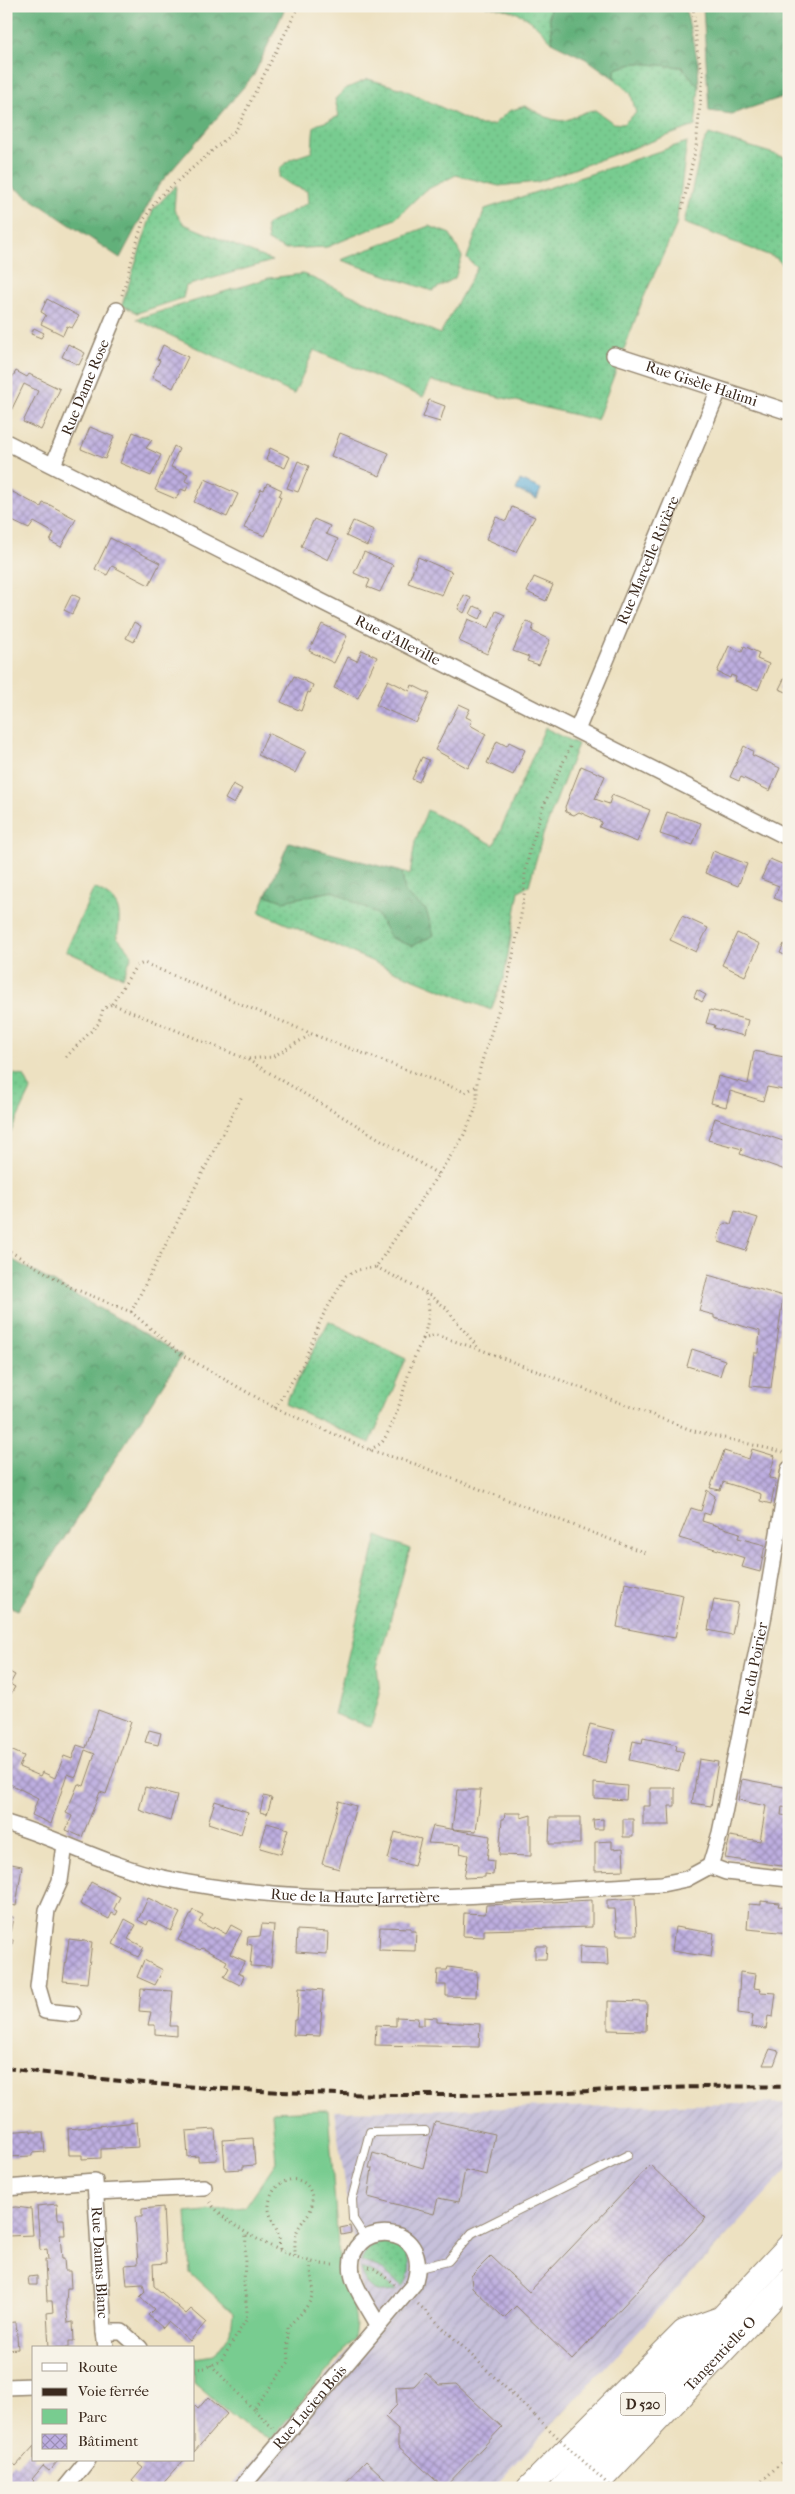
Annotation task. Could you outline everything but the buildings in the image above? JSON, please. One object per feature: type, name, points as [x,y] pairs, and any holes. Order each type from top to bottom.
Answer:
[{"type":"main road","name":"D 520","points":[[720,2318],[789,2246]]},
{"type":"main road","name":"Tangentielle O","points":[[630,2448],[789,2281]]},
{"type":"main road","points":[[529,2488],[684,2332],[720,2318]]},
{"type":"main road","name":"Tangentielle O","points":[[563,2488],[633,2416],[720,2318]]},
{"type":"main road","name":"D 520","points":[[593,2488],[630,2448]]},
{"type":"main road","points":[[610,2488],[630,2448]]},
{"type":"street","name":"Rue Dame Rose","points":[[53,465],[117,310]]},
{"type":"street","name":"Rue Gisèle Halimi","points":[[614,355],[789,412]]},
{"type":"street","name":"Rue Marcelle Rivière","points":[[577,730],[719,390]]},
{"type":"street","name":"Rue d'Alleville","points":[[6,442],[789,838]]},
{"type":"street","name":"Rue du Poirier","points":[[710,1866],[720,1833],[764,1615],[789,1469]]},
{"type":"street","name":"Rue de la Haute Jarretière","points":[[6,1823],[102,1860],[163,1878],[218,1887],[363,1898],[662,1884],[686,1879],[710,1866]]},
{"type":"street","points":[[65,1845],[60,1881],[47,1910],[38,1987],[45,2011],[73,2014]]},
{"type":"street","points":[[710,1866],[726,1872],[789,1879]]},
{"type":"street","name":"Rue Damas Blanc","points":[[6,2188],[96,2181],[106,2346]]},
{"type":"street","name":"Rue Damas Blanc","points":[[96,2192],[204,2187]]},
{"type":"street","points":[[378,2325],[352,2274],[352,2264],[360,2243],[375,2233],[394,2234],[409,2243],[418,2255],[419,2268]]},
{"type":"street","name":"Rue Lucien Bois","points":[[241,2488],[406,2294],[414,2284],[419,2268]]},
{"type":"street","name":"Rue Damas Blanc","points":[[104,2332],[122,2332],[138,2346]]},
{"type":"street","points":[[6,2387],[32,2386]]},
{"type":"street","points":[[65,2488],[86,2462]]},
{"type":"lane","points":[[366,2239],[353,2219],[352,2200],[370,2132],[425,2131]]},
{"type":"lane","points":[[419,2268],[448,2261],[472,2233],[628,2155]]},
{"type":"path","points":[[117,310],[143,221],[158,198],[236,130],[299,6]]},
{"type":"path","points":[[682,209],[696,147],[703,74],[697,50],[693,6]]},
{"type":"path","points":[[376,1267],[462,1140],[478,1106],[477,1086],[481,1064],[507,984],[520,927],[525,873],[530,850],[543,807],[577,730]]},
{"type":"path","points":[[66,1057],[99,1022],[103,1009],[112,1004],[136,966],[144,963],[312,1034],[466,1092],[477,1086]]},
{"type":"path","points":[[112,1004],[246,1059],[438,1174]]},
{"type":"path","points":[[246,1059],[272,1057],[312,1034]]},
{"type":"path","points":[[131,1312],[242,1096]]},
{"type":"path","points":[[6,1249],[70,1287],[131,1312],[182,1355],[275,1408],[370,1450],[424,1467],[648,1554]]},
{"type":"path","points":[[275,1408],[303,1364],[322,1317],[346,1276],[358,1270],[376,1267],[425,1292],[445,1307],[479,1349]]},
{"type":"path","points":[[370,1450],[382,1442],[390,1426],[415,1353],[423,1339],[428,1323],[430,1305],[425,1292]]},
{"type":"path","points":[[423,1339],[436,1335],[479,1349],[694,1431],[789,1454]]},
{"type":"path","points":[[280,2249],[278,2232],[272,2222],[269,2206],[271,2198],[280,2183],[286,2179],[296,2179],[305,2184],[311,2193],[312,2203],[296,2235],[295,2256]]},
{"type":"path","points":[[204,2187],[211,2204],[246,2234],[310,2262],[325,2266],[352,2264],[375,2269],[406,2294],[610,2488]]},
{"type":"path","points":[[195,2369],[222,2361],[246,2320],[246,2234]]},
{"type":"path","points":[[253,2409],[289,2362],[287,2327],[304,2312],[312,2297],[314,2283],[310,2262]]},
{"type":"path","points":[[212,2365],[253,2409],[284,2438]]},
{"type":"path","points":[[755,2488],[789,2455]]},
{"type":"shaded area","points":[[789,2103],[789,2168],[493,2488],[230,2488],[367,2329],[334,2111]]},
{"type":"green space","points":[[6,6],[286,6],[254,75],[158,186],[120,258],[6,182]]},
{"type":"green space","points":[[486,6],[550,6],[549,15],[553,43],[531,21],[517,13]]},
{"type":"green space","points":[[550,6],[685,7],[698,62],[699,87],[682,67],[636,63],[615,69],[615,79],[588,60],[553,43],[549,15]]},
{"type":"green space","points":[[703,6],[789,6],[789,95],[732,114],[709,111]]},
{"type":"green space","points":[[636,63],[682,67],[699,87],[695,126],[537,182],[499,186],[456,175],[424,191],[395,219],[327,247],[284,249],[268,241],[266,225],[308,203],[307,191],[291,185],[279,177],[280,168],[291,159],[312,152],[315,126],[339,116],[335,99],[345,89],[368,79],[403,89],[478,125],[493,125],[509,111],[525,106],[547,117],[558,120],[569,119],[595,110],[613,123],[623,124],[636,113],[631,94],[615,79],[615,69]]},
{"type":"green space","points":[[709,134],[787,158],[789,156],[789,271],[776,258],[684,223],[702,147]]},
{"type":"green space","points":[[687,142],[676,226],[643,299],[597,420],[431,381],[423,397],[314,350],[294,394],[136,319],[269,278],[303,274],[440,334],[477,268],[467,258],[485,209]]},
{"type":"green space","points":[[176,185],[174,210],[184,224],[272,261],[186,286],[183,298],[137,313],[122,305],[153,210]]},
{"type":"green space","points":[[429,226],[450,234],[462,257],[455,278],[432,291],[341,260]]},
{"type":"green space","points":[[545,728],[578,744],[543,835],[529,885],[519,891],[504,977],[491,1010],[392,970],[259,912],[266,895],[283,901],[333,891],[377,914],[391,938],[412,946],[434,935],[426,910],[405,893],[402,872],[410,875],[415,842],[427,810],[494,845]]},
{"type":"green space","points":[[289,842],[402,872],[405,893],[426,910],[434,935],[412,946],[391,938],[377,914],[333,891],[283,901],[266,895]]},
{"type":"green space","points":[[94,888],[103,892],[114,902],[119,913],[117,937],[132,955],[123,977],[66,951]]},
{"type":"green space","points":[[14,1074],[24,1076],[31,1090],[6,1142],[6,1082]]},
{"type":"green space","points":[[6,1256],[182,1355],[18,1610],[6,1605]]},
{"type":"green space","points":[[329,1321],[406,1359],[370,1443],[285,1404]]},
{"type":"green space","points":[[377,1536],[410,1549],[377,1667],[380,1693],[371,1727],[334,1714]]},
{"type":"green space","points":[[328,2110],[340,2272],[353,2300],[356,2325],[354,2339],[271,2439],[247,2428],[195,2384],[195,2358],[214,2355],[231,2332],[233,2313],[190,2273],[186,2213],[245,2207],[276,2162],[272,2112]]},
{"type":"green space","points":[[385,2241],[401,2248],[409,2260],[409,2272],[406,2282],[402,2286],[379,2267],[361,2261],[370,2247]]},
{"type":"green space","points":[[360,2268],[377,2274],[396,2290],[383,2292],[372,2289],[365,2281]]},
{"type":"water","points":[[520,480],[541,489],[537,499],[516,490]]},
{"type":"railway","points":[[6,2068],[171,2085],[336,2094],[489,2095],[703,2087],[789,2087]]}]
